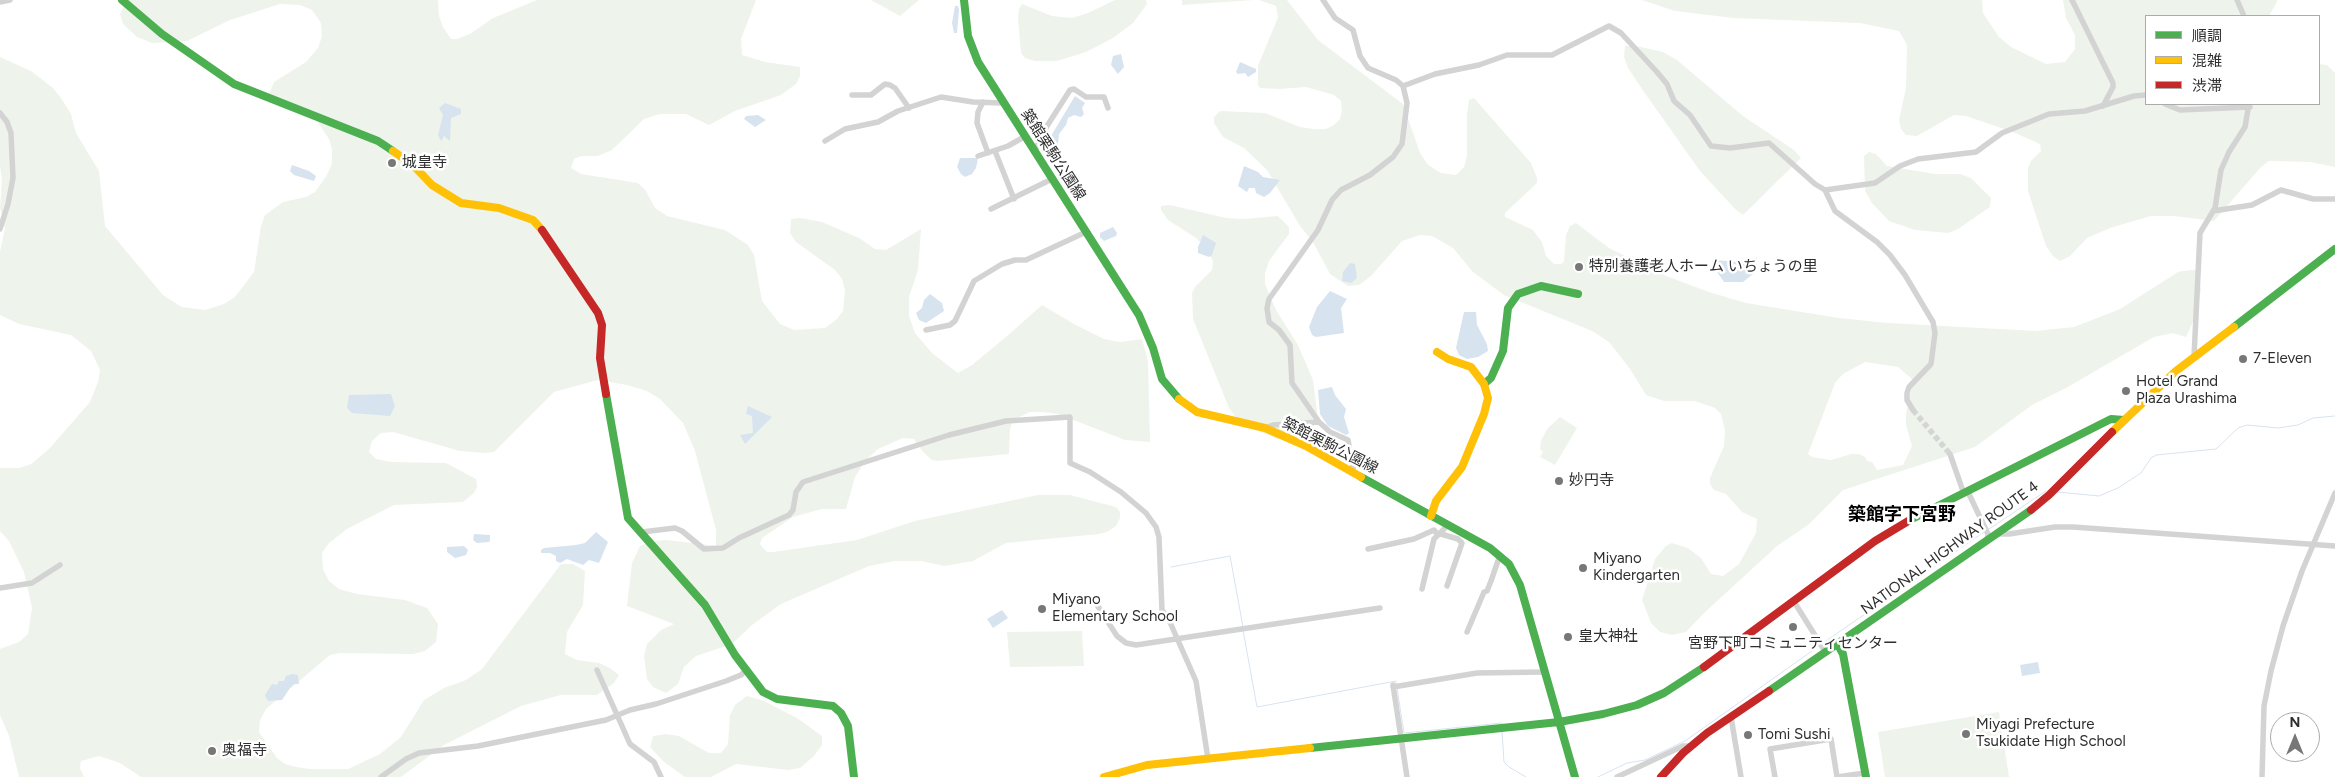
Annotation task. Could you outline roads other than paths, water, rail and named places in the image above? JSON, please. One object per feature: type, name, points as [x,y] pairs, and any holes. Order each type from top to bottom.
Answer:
[{"type":"main road","points":[[122,0],[162,34],[234,84],[378,141],[413,166],[432,185],[461,203],[498,208],[518,213],[533,220],[545,233],[598,313],[602,325],[600,358],[628,518],[642,532],[655,551],[705,605],[746,670],[763,692],[777,699],[833,706],[841,713],[848,726],[854,777]]},
{"type":"main road","name":"築館栗駒公園線","points":[[964,0],[966,25],[972,49],[1002,103],[1139,315],[1153,348],[1162,379],[1175,397],[1196,412],[1265,428],[1306,446],[1500,555],[1509,564],[1520,585],[1575,777]]},
{"type":"main road","name":"NATIONAL HIGHWAY ROUTE 4","points":[[1661,777],[1691,746],[1823,647],[1838,644],[1987,535],[2000,534],[2052,492],[2124,420],[2194,357],[2335,249]]},
{"type":"main road","points":[[1484,384],[1491,378],[1503,351],[1508,308],[1518,294],[1541,286],[1578,294]]},
{"type":"main road","points":[[1431,516],[1436,502],[1462,467],[1484,414],[1488,398],[1484,384],[1471,367],[1448,359],[1437,352]]},
{"type":"main road","points":[[1104,777],[1147,765],[1559,722],[1603,714],[1637,705],[1664,693],[1706,665],[1875,541],[1910,520],[2111,419],[2124,420]]},
{"type":"main road","points":[[1838,644],[1843,654],[1865,775]]},
{"type":"street","points":[[0,2],[10,0]]},
{"type":"street","points":[[1323,0],[1335,18],[1353,30],[1360,56],[1368,68],[1396,80],[1403,86],[1407,103],[1402,144],[1384,166],[1341,190],[1332,200],[1318,230],[1269,299],[1267,308],[1269,322],[1279,330],[1290,345],[1292,383],[1319,422],[1330,432],[1348,440],[1354,472]]},
{"type":"street","points":[[2072,0],[2113,82],[2113,87],[2103,106]]},
{"type":"street","points":[[2237,0],[2244,15]]},
{"type":"street","points":[[1403,86],[1435,74],[1479,65],[1507,55],[1552,55],[1609,26],[1622,33],[1658,72],[1667,84],[1674,101],[1690,115],[1711,146],[1730,148],[1769,143],[1815,184],[1825,190],[1835,211],[1890,254],[1910,281],[1934,322],[1935,333],[1931,364],[1909,387],[1906,393],[1907,400],[1913,410]]},
{"type":"street","points":[[852,95],[871,95],[885,84],[890,85],[895,88],[909,108]]},
{"type":"street","points":[[1034,152],[1047,126],[1070,90],[1074,89],[1086,97],[1104,97],[1108,108]]},
{"type":"street","points":[[1825,190],[1875,183],[1912,160],[1976,152],[2002,133],[2049,114],[2072,114],[2134,96],[2145,95]]},
{"type":"street","points":[[825,141],[845,128],[878,122],[898,111],[940,97],[1002,103]]},
{"type":"street","points":[[983,102],[976,122],[988,153]]},
{"type":"street","points":[[2168,105],[2180,110],[2250,105],[2245,127],[2229,152],[2222,170],[2217,200],[2213,211],[2200,233],[2194,357]]},
{"type":"street","points":[[0,114],[7,122],[11,133],[13,178],[8,204],[0,229]]},
{"type":"street","points":[[978,156],[995,151],[1024,137]]},
{"type":"street","points":[[995,151],[1014,199]]},
{"type":"street","points":[[991,208],[1014,199],[1052,179]]},
{"type":"street","points":[[2213,211],[2252,205],[2282,190],[2314,199],[2335,199]]},
{"type":"street","points":[[926,330],[950,325],[955,321],[974,281],[1002,264],[1015,260],[1026,260],[1086,232]]},
{"type":"street","points":[[642,532],[675,528],[682,531],[704,549],[723,548],[739,538],[789,515],[793,510],[796,492],[804,482],[949,435],[1006,421],[1070,417],[1070,463],[1090,472],[1120,492],[1146,513],[1156,527],[1159,537],[1162,610],[1169,620],[1176,640],[1196,682],[1208,759]]},
{"type":"street","points":[[1265,428],[1273,425],[1319,422]]},
{"type":"street","points":[[1950,454],[1966,493],[1987,535]]},
{"type":"street","points":[[2262,777],[2264,706],[2270,671],[2283,626],[2335,493]]},
{"type":"street","points":[[1422,589],[1434,539],[1448,525]]},
{"type":"street","points":[[2000,534],[2073,527],[2335,546]]},
{"type":"street","points":[[1368,549],[1414,539],[1434,530],[1440,534],[1458,539],[1462,543],[1447,586]]},
{"type":"street","points":[[1467,632],[1484,592],[1491,581],[1500,555]]},
{"type":"street","points":[[0,588],[32,583],[60,565]]},
{"type":"street","points":[[1090,599],[1097,605],[1117,636],[1126,643],[1136,645],[1380,608]]},
{"type":"street","points":[[1793,600],[1823,647]]},
{"type":"street","points":[[597,670],[630,744],[654,762],[661,777]]},
{"type":"street","points":[[381,777],[406,758],[419,753],[478,746],[590,724],[741,676],[746,670]]},
{"type":"street","points":[[1407,777],[1400,740],[1395,686],[1476,673],[1544,672]]},
{"type":"street","points":[[1731,717],[1741,777]]},
{"type":"street","points":[[1775,777],[1770,749],[1831,739],[1837,777],[1865,775]]},
{"type":"street","points":[[1617,777],[1683,746],[1691,746]]},
{"type":"waterway","points":[[2057,492],[2099,496],[2118,488],[2141,473],[2151,458],[2156,455],[2216,449],[2238,428],[2247,425],[2278,428],[2298,425],[2313,418],[2335,416]]},
{"type":"waterway","points":[[1989,529],[2046,491]]},
{"type":"waterway","points":[[1823,643],[1984,532]]},
{"type":"waterway","points":[[1171,567],[1230,556],[1243,627]]},
{"type":"waterway","points":[[1243,630],[1257,707],[1396,681],[1396,684]]},
{"type":"waterway","points":[[1598,777],[1627,763],[1645,760],[1685,741],[1819,646]]},
{"type":"waterway","points":[[1397,688],[1404,733],[1502,723],[1502,726]]},
{"type":"waterway","points":[[1502,732],[1504,762],[1526,777]]},
{"type":"tunnel","points":[[1913,410],[1950,454]]},
{"type":"place","name":"城皇寺","points":[[392,163]]},
{"type":"place","name":"特別養護老人ホーム いちょうの里","points":[[1579,267]]},
{"type":"place","name":"7-Eleven","points":[[2243,359]]},
{"type":"place","name":"Hotel Grand Plaza Urashima","points":[[2126,391]]},
{"type":"place","name":"妙円寺","points":[[1559,481]]},
{"type":"place","name":"Miyano Kindergarten","points":[[1583,568]]},
{"type":"place","name":"Miyano Elementary School","points":[[1042,609]]},
{"type":"place","name":"宮野下町コミュニティセンター","points":[[1793,627]]},
{"type":"place","name":"皇大神社","points":[[1568,637]]},
{"type":"place","name":"Miyagi Prefecture Tsukidate High School","points":[[1966,734]]},
{"type":"place","name":"Tomi Sushi","points":[[1748,735]]},
{"type":"place","name":"奥福寺","points":[[212,751]]},
{"type":"district","name":"築館字下宮野","points":[[1902,515]]}]
